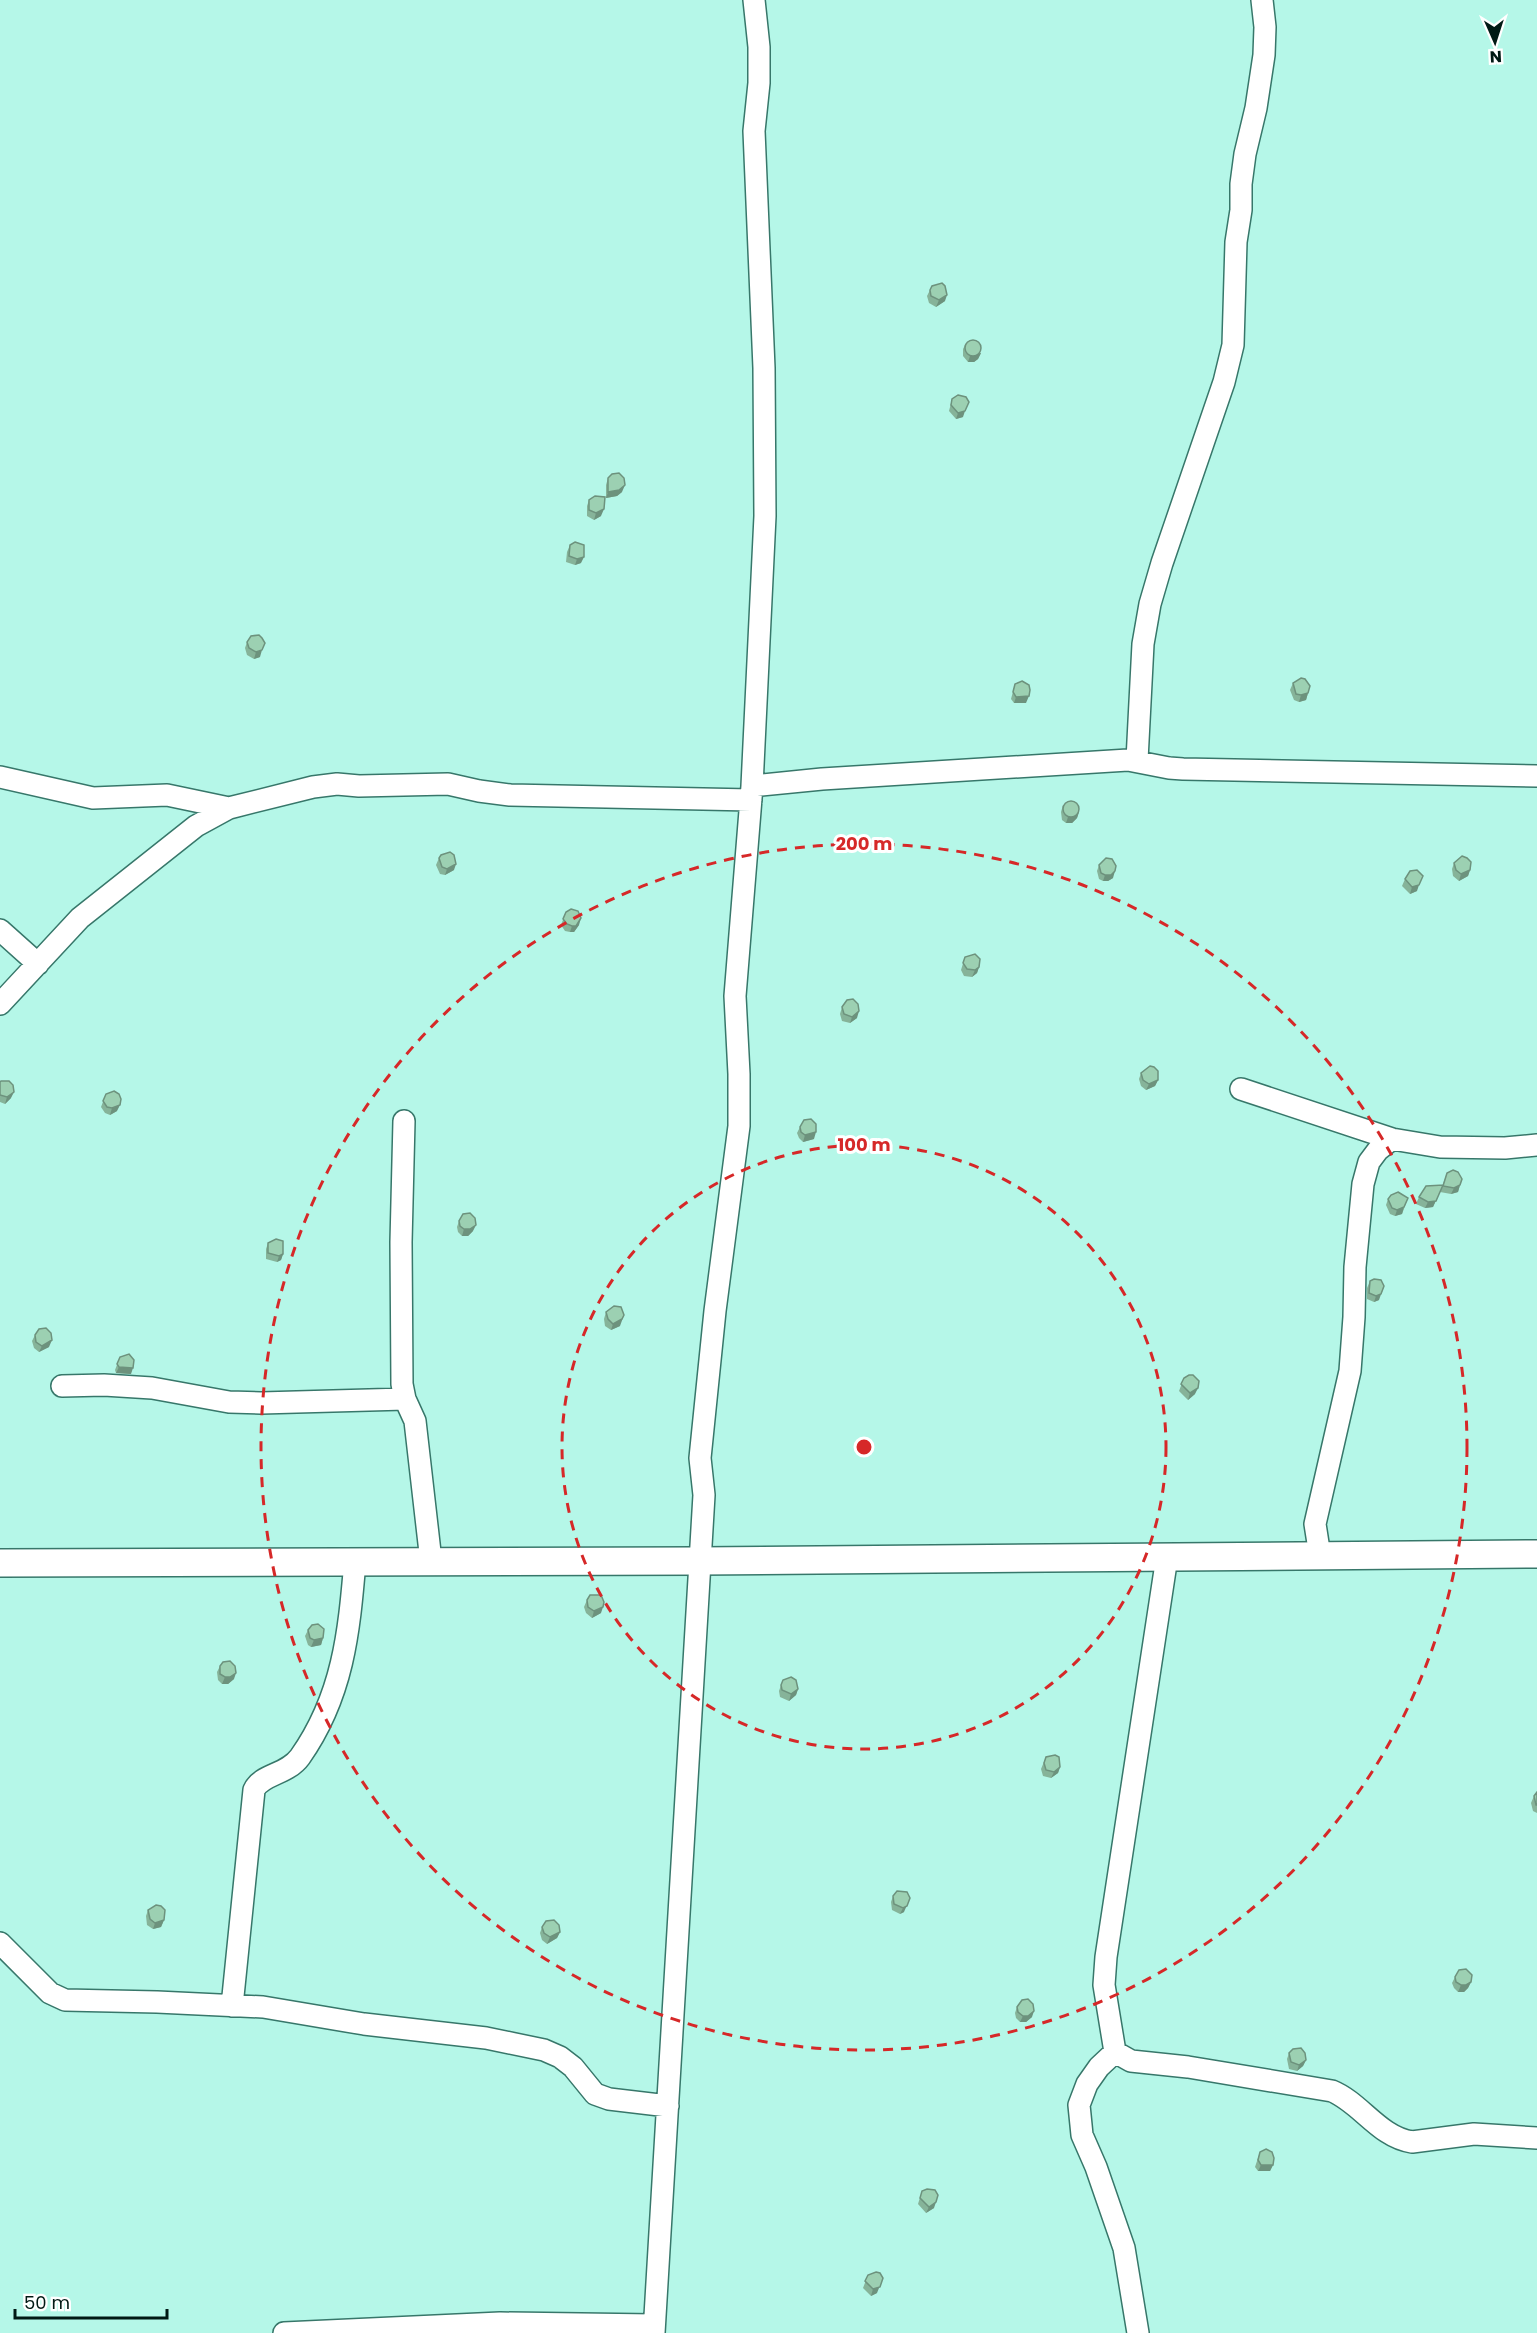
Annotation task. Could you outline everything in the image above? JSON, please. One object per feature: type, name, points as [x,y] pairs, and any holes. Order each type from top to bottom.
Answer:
[{"type":"street","points":[[284,2333],[500,2323],[654,2329],[704,1495],[700,1458],[716,1300],[739,1126],[735,996],[752,793],[765,516],[764,368],[754,131],[759,83],[759,47],[754,0]]},
{"type":"street","points":[[1137,760],[1143,644],[1150,604],[1224,381],[1233,345],[1236,242],[1241,184],[1264,55],[1265,27],[1262,0]]},
{"type":"street","points":[[0,1004],[80,918],[196,826],[229,808],[313,787],[337,784],[359,786],[448,784],[510,795],[752,793],[822,779],[1137,760],[1183,769],[1537,776]]},
{"type":"street","points":[[0,777],[93,798],[167,795],[229,808]]},
{"type":"street","points":[[0,930],[38,964]]},
{"type":"street","points":[[1240,1089],[1392,1139],[1440,1147],[1505,1148],[1537,1145]]},
{"type":"street","points":[[404,1121],[401,1242],[402,1384],[405,1399],[415,1421],[431,1561]]},
{"type":"street","points":[[1320,1556],[1315,1524],[1350,1371],[1354,1317],[1354,1267],[1363,1184],[1369,1162],[1378,1150],[1392,1139]]},
{"type":"street","points":[[62,1386],[104,1385],[152,1388],[229,1402],[405,1399]]},
{"type":"street","points":[[0,1563],[699,1561],[1537,1554]]},
{"type":"street","points":[[1115,2052],[1104,1985],[1106,1957],[1167,1557]]},
{"type":"street","points":[[232,2006],[254,1790],[261,1780],[291,1767],[322,1724],[339,1677],[346,1643],[354,1561]]},
{"type":"street","points":[[0,1943],[50,1993],[65,2000],[263,2007],[364,2024],[486,2038],[544,2050],[560,2057],[573,2067],[596,2094],[609,2099],[668,2106]]},
{"type":"street","points":[[1115,2052],[1131,2061],[1212,2070],[1332,2091],[1344,2096],[1393,2136],[1412,2142],[1474,2134],[1537,2139]]},
{"type":"street","points":[[1115,2052],[1099,2067],[1087,2084],[1079,2105],[1082,2135],[1096,2167],[1124,2248],[1138,2333]]},
{"type":"building","points":[[942,283],[947,295],[939,300],[931,296],[930,290],[932,286]]},
{"type":"building","points":[[970,340],[976,340],[981,348],[979,354],[970,356],[965,351],[965,345]]},
{"type":"building","points":[[958,395],[966,397],[969,402],[965,411],[958,413],[951,405],[952,399]]},
{"type":"building","points":[[619,473],[624,478],[625,485],[619,490],[608,492],[608,478],[612,474]]},
{"type":"building","points":[[595,496],[605,497],[604,509],[596,513],[589,510],[589,500]]},
{"type":"building","points":[[575,542],[584,545],[584,557],[577,559],[569,556],[570,545]]},
{"type":"building","points":[[259,635],[265,643],[262,650],[256,652],[249,648],[247,642],[251,636]]},
{"type":"building","points":[[1301,678],[1305,679],[1310,686],[1308,693],[1301,695],[1296,694],[1293,683]]},
{"type":"building","points":[[1022,681],[1029,685],[1029,696],[1016,697],[1013,692],[1015,684]]},
{"type":"building","points":[[1068,801],[1074,801],[1079,809],[1077,815],[1068,817],[1063,812],[1063,806]]},
{"type":"building","points":[[450,852],[454,855],[456,864],[447,869],[442,867],[439,858]]},
{"type":"building","points":[[1462,856],[1471,862],[1470,870],[1461,874],[1456,870],[1454,863]]},
{"type":"building","points":[[1106,858],[1112,859],[1116,866],[1111,875],[1101,873],[1099,865]]},
{"type":"building","points":[[1417,870],[1423,876],[1419,885],[1412,887],[1405,879],[1410,871]]},
{"type":"building","points":[[571,909],[578,911],[581,918],[576,926],[567,924],[563,919],[566,912]]},
{"type":"building","points":[[975,954],[980,959],[979,967],[975,970],[967,969],[963,963],[965,957]]},
{"type":"building","points":[[853,999],[858,1004],[859,1011],[852,1017],[844,1014],[842,1007],[847,1000]]},
{"type":"building","points":[[1150,1066],[1158,1071],[1158,1080],[1149,1084],[1143,1080],[1141,1073]]},
{"type":"building","points":[[1,1081],[9,1081],[13,1085],[14,1092],[7,1097],[0,1095]]},
{"type":"building","points":[[114,1091],[119,1094],[120,1105],[107,1107],[103,1101],[106,1094]]},
{"type":"building","points":[[811,1119],[816,1124],[816,1132],[805,1135],[801,1132],[800,1127],[804,1120]]},
{"type":"building","points":[[1453,1170],[1458,1172],[1462,1179],[1460,1185],[1454,1188],[1443,1186],[1447,1173]]},
{"type":"building","points":[[1443,1185],[1436,1201],[1428,1202],[1419,1197],[1426,1186]]},
{"type":"building","points":[[1398,1192],[1408,1198],[1404,1207],[1397,1210],[1392,1208],[1388,1199]]},
{"type":"building","points":[[470,1213],[475,1218],[476,1225],[470,1229],[464,1229],[460,1226],[459,1221],[463,1214]]},
{"type":"building","points":[[276,1239],[283,1241],[283,1254],[279,1256],[268,1253],[268,1243]]},
{"type":"building","points":[[1381,1280],[1384,1286],[1381,1294],[1376,1296],[1369,1293],[1370,1281]]},
{"type":"building","points":[[614,1306],[621,1307],[624,1315],[622,1319],[613,1324],[606,1312]]},
{"type":"building","points":[[46,1328],[51,1333],[52,1340],[42,1346],[36,1342],[35,1335],[39,1329]]},
{"type":"building","points":[[129,1354],[134,1360],[133,1368],[119,1367],[117,1364],[120,1357]]},
{"type":"building","points":[[1189,1375],[1193,1375],[1199,1381],[1198,1388],[1190,1393],[1181,1384]]},
{"type":"building","points":[[590,1595],[601,1595],[604,1602],[603,1607],[594,1611],[588,1607],[587,1600]]},
{"type":"building","points":[[318,1624],[324,1629],[323,1638],[314,1640],[310,1638],[308,1630],[312,1625]]},
{"type":"building","points":[[230,1661],[235,1666],[236,1673],[225,1677],[220,1674],[220,1666],[223,1662]]},
{"type":"building","points":[[791,1677],[796,1680],[798,1689],[791,1694],[782,1690],[781,1685],[783,1680]]},
{"type":"building","points":[[1055,1755],[1059,1757],[1060,1767],[1054,1772],[1046,1770],[1044,1763],[1046,1757]]},
{"type":"building","points":[[1537,1792],[1537,1805],[1536,1805],[1534,1796]]},
{"type":"building","points":[[897,1891],[907,1892],[910,1898],[907,1906],[903,1908],[894,1904],[893,1896]]},
{"type":"building","points":[[156,1905],[165,1910],[164,1920],[155,1923],[150,1919],[148,1910]]},
{"type":"building","points":[[554,1920],[559,1925],[560,1932],[550,1937],[544,1933],[542,1927],[546,1921]]},
{"type":"building","points":[[1466,1969],[1472,1975],[1471,1982],[1461,1985],[1456,1982],[1455,1977],[1459,1970]]},
{"type":"building","points":[[1028,1999],[1033,2004],[1034,2011],[1028,2016],[1023,2016],[1018,2012],[1017,2007],[1022,2000]]},
{"type":"building","points":[[1301,2048],[1306,2060],[1299,2065],[1291,2062],[1289,2053],[1293,2049]]},
{"type":"building","points":[[1266,2149],[1272,2152],[1273,2165],[1261,2165],[1258,2160],[1260,2152]]},
{"type":"building","points":[[935,2190],[938,2195],[936,2202],[929,2207],[920,2198],[922,2191]]},
{"type":"building","points":[[880,2273],[883,2278],[880,2287],[873,2289],[865,2281],[868,2275]]}]
